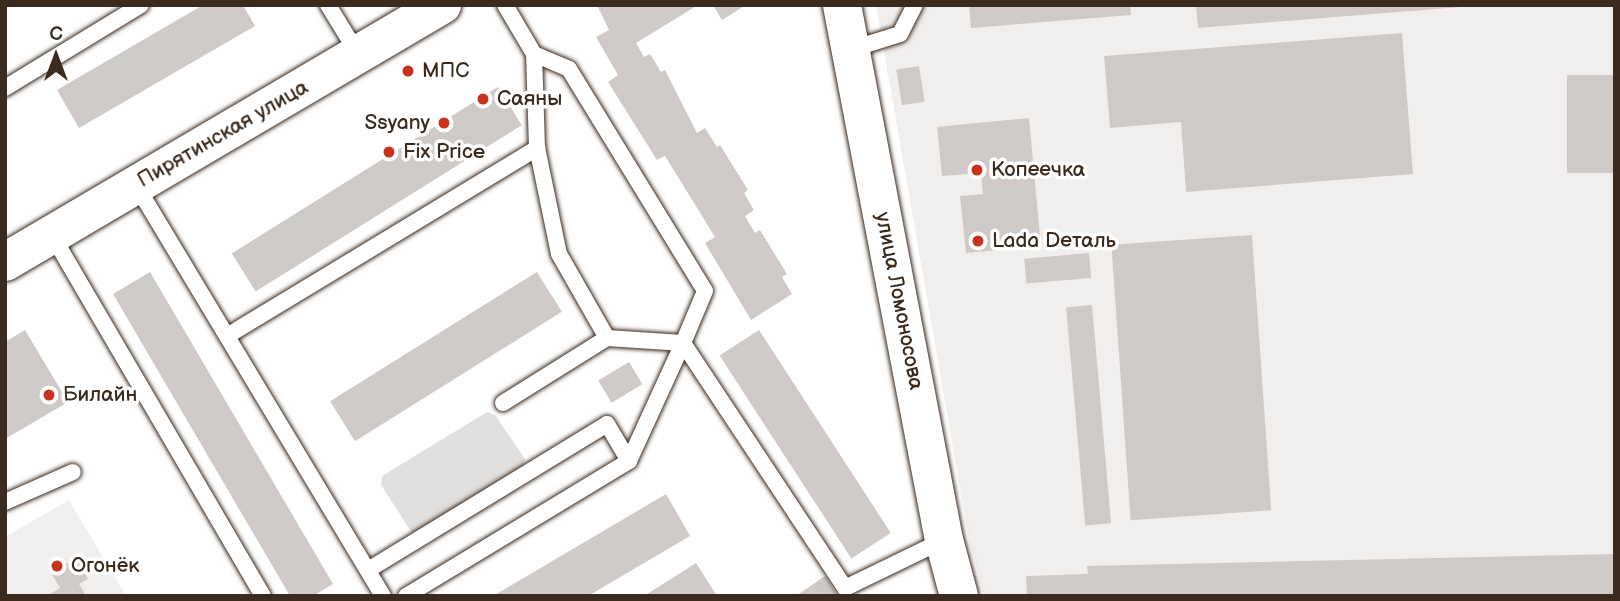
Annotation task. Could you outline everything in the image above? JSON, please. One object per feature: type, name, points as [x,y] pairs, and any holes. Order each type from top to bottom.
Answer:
[{"type":"street","name":"Пирятинская улица","points":[[5,262],[442,5]]},
{"type":"street","name":"улица Ломоносова","points":[[842,5],[944,540],[958,596]]},
{"type":"lane","points":[[5,88],[141,5]]},
{"type":"lane","points":[[328,5],[358,54]]},
{"type":"lane","points":[[505,5],[534,54],[537,148],[559,254],[607,338]]},
{"type":"lane","points":[[852,49],[900,34],[915,5]]},
{"type":"lane","points":[[406,596],[629,461],[705,291],[569,69],[534,54]]},
{"type":"lane","points":[[227,336],[537,148]]},
{"type":"lane","points":[[136,185],[383,596]]},
{"type":"lane","points":[[52,235],[263,596]]},
{"type":"lane","points":[[503,403],[607,338],[683,343]]},
{"type":"lane","points":[[683,343],[845,588],[944,540]]},
{"type":"lane","points":[[368,570],[607,424],[629,461]]},
{"type":"lane","points":[[5,502],[73,472]]},
{"type":"shaded area","points":[[876,5],[1615,5],[1615,596],[984,596],[969,540]]},
{"type":"shaded area","points":[[487,412],[495,415],[525,459],[522,469],[412,533],[381,485],[382,476]]},
{"type":"shaded area","name":"Огонёк","points":[[69,500],[126,596],[5,596],[5,537]]},
{"type":"building","points":[[203,5],[243,5],[255,26],[79,128],[57,90]]},
{"type":"building","points":[[597,5],[698,5],[636,43],[644,57],[650,54],[661,72],[665,70],[697,133],[705,128],[717,147],[720,145],[748,190],[744,193],[754,210],[745,216],[755,233],[760,230],[787,274],[782,277],[792,294],[751,320],[705,243],[715,237],[665,156],[657,160],[608,82],[618,75],[596,37],[609,30]]},
{"type":"building","points":[[713,5],[746,5],[722,20]]},
{"type":"building","points":[[969,5],[1130,5],[1131,15],[971,28]]},
{"type":"building","points":[[1196,5],[1461,5],[1461,7],[1198,28]]},
{"type":"building","points":[[1402,33],[1413,174],[1186,192],[1181,122],[1110,128],[1104,56]]},
{"type":"building","points":[[919,66],[925,102],[902,105],[896,70]]},
{"type":"building","points":[[1567,75],[1615,75],[1615,173],[1567,173]]},
{"type":"building","points":[[498,87],[522,125],[256,292],[232,253]]},
{"type":"building","points":[[1029,118],[1041,246],[966,253],[960,196],[983,194],[981,173],[942,176],[937,127]]},
{"type":"building","points":[[1252,235],[1271,510],[1131,520],[1111,245]]},
{"type":"building","points":[[1089,253],[1091,278],[1026,284],[1024,259]]},
{"type":"building","points":[[150,272],[333,584],[313,596],[290,596],[113,294]]},
{"type":"building","points":[[537,272],[562,312],[355,441],[330,401]]},
{"type":"building","points":[[1092,305],[1111,523],[1085,525],[1066,307]]},
{"type":"building","points":[[25,330],[68,402],[5,439],[5,342]]},
{"type":"building","points":[[759,330],[891,533],[851,559],[720,356]]},
{"type":"building","points":[[629,362],[642,384],[612,403],[598,381]]},
{"type":"building","points":[[666,494],[690,536],[588,596],[493,596]]},
{"type":"building","points":[[1615,554],[1615,596],[1027,596],[1026,576],[1088,574],[1087,566]]},
{"type":"building","points":[[76,558],[88,579],[79,584],[86,596],[47,596],[60,588],[51,573]]},
{"type":"building","points":[[696,563],[717,596],[644,596]]},
{"type":"building","points":[[825,576],[838,596],[796,596]]},
{"type":"place","name":"МПС","points":[[408,71]]},
{"type":"place","name":"Саяны","points":[[483,99]]},
{"type":"place","name":"Ssyany","points":[[444,123]]},
{"type":"place","name":"Fix Price","points":[[389,152]]},
{"type":"place","name":"Копеечка","points":[[977,170]]},
{"type":"place","name":"Lada Dеталь","points":[[978,241]]},
{"type":"place","name":"Билайн","points":[[49,395]]},
{"type":"place","name":"Огонёк","points":[[57,566]]}]
